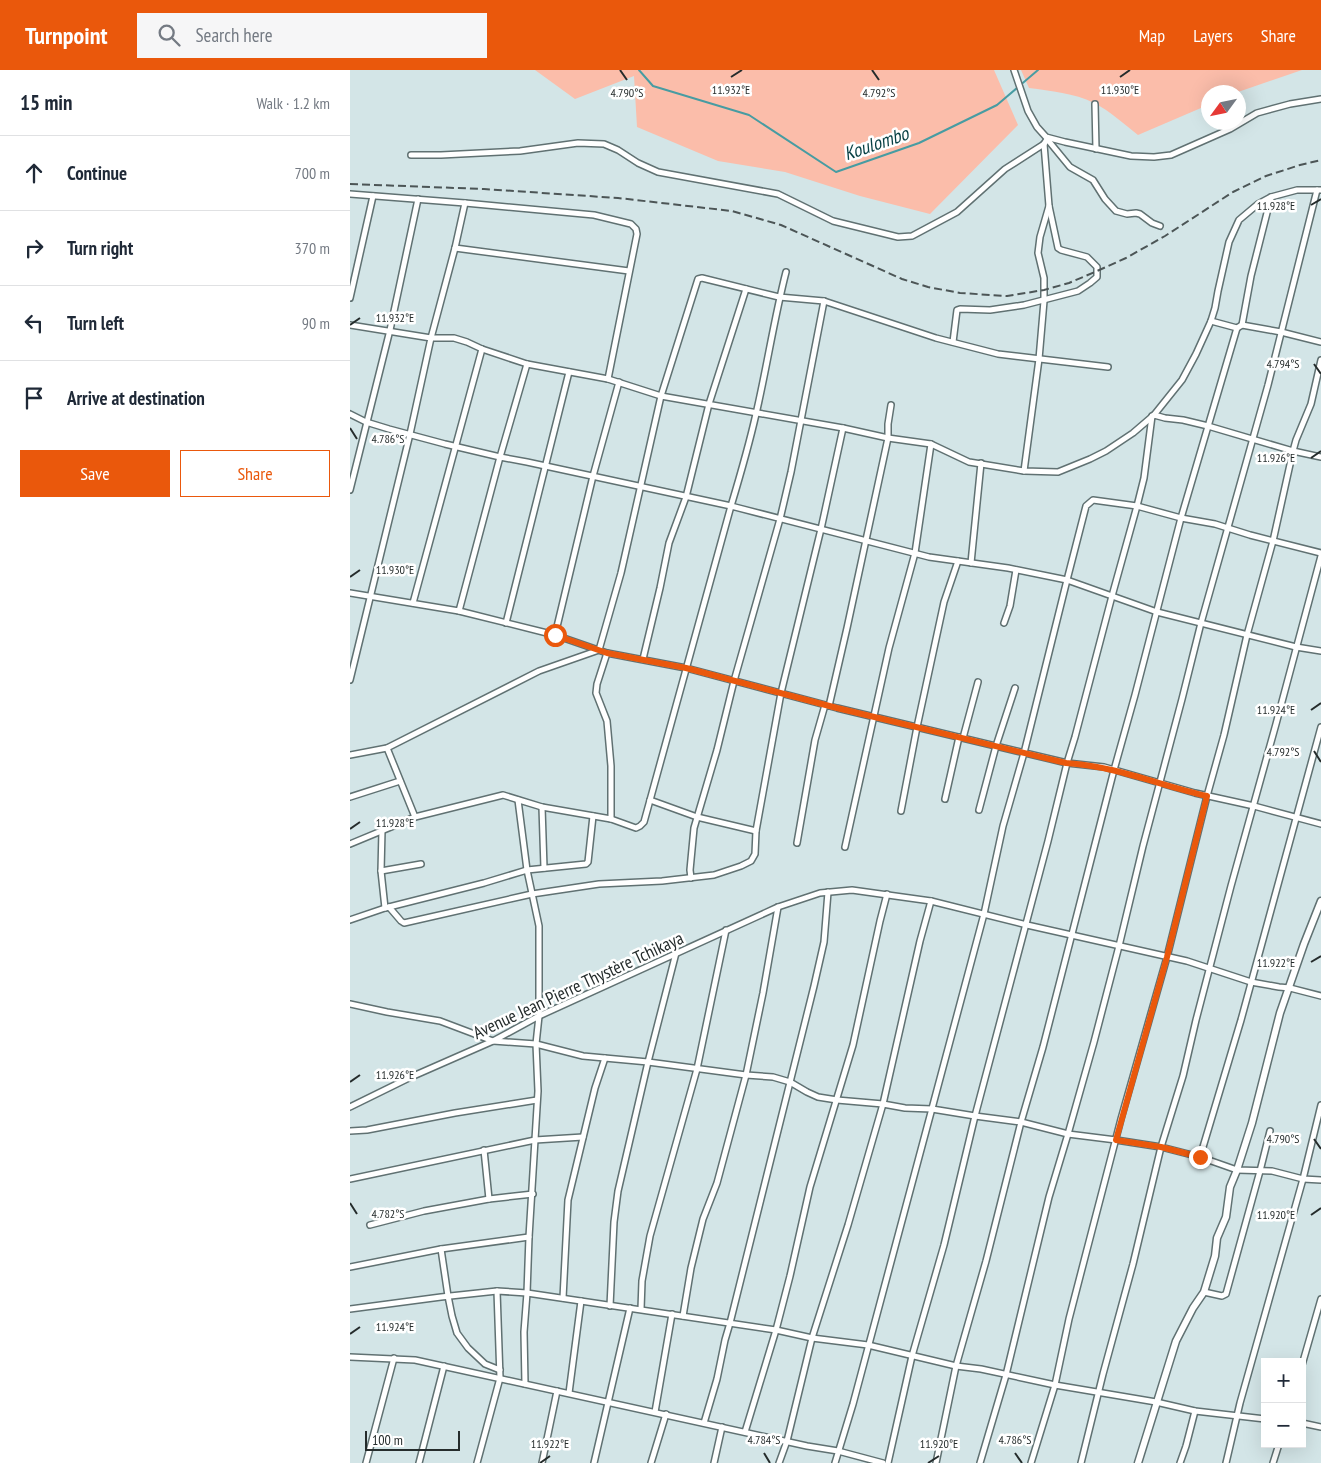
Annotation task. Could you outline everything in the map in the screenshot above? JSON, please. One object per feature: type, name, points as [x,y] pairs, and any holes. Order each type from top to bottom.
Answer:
[{"type":"street","points":[[1014,70],[1032,120],[1046,141],[1070,167],[1093,180],[1104,199],[1116,211],[1127,214],[1140,214],[1152,223],[1160,226]]},
{"type":"street","points":[[411,155],[520,151],[578,144],[604,144],[658,172],[778,194],[833,221],[898,238],[912,236],[957,212],[1005,170],[1046,141],[1137,156],[1162,157],[1171,155],[1230,129],[1257,113],[1290,104],[1321,100]]},
{"type":"street","points":[[1094,104],[1096,149]]},
{"type":"street","points":[[953,342],[957,310],[960,308],[990,310],[1024,305],[1078,291],[1097,277],[1096,266],[1088,257],[1058,248],[1049,206],[1046,141]]},
{"type":"street","points":[[350,325],[431,338],[454,338],[527,364],[608,379],[661,396],[843,428],[888,438],[931,444],[961,459],[981,464],[1041,473],[1058,472],[1090,460],[1133,433],[1153,415],[1182,380],[1196,354],[1216,308],[1229,242],[1239,220],[1258,204],[1270,198],[1297,190],[1319,190],[1201,623],[1119,946],[1049,1197],[1006,1375],[980,1463]]},
{"type":"street","points":[[350,194],[594,215],[631,224],[637,231],[608,379]]},
{"type":"street","points":[[350,298],[373,196]]},
{"type":"street","points":[[936,1463],[956,1366],[986,1261],[1021,1122],[1043,1047],[1114,770],[1182,518],[1239,327],[1270,198]]},
{"type":"street","points":[[350,490],[390,330],[418,199]]},
{"type":"street","points":[[350,680],[465,203]]},
{"type":"street","points":[[1024,471],[1039,359],[1044,300],[1044,278],[1038,253],[1040,237],[1049,206]]},
{"type":"street","points":[[455,248],[629,271]]},
{"type":"street","points":[[350,844],[415,818],[503,795],[542,807],[611,819],[636,828],[644,822],[745,460],[779,297],[786,272]]},
{"type":"street","points":[[599,650],[621,573],[661,396],[698,279],[702,278],[779,297],[824,302],[998,354],[1108,367]]},
{"type":"street","points":[[643,659],[670,543],[686,497],[709,404],[746,289]]},
{"type":"street","points":[[691,878],[691,851],[694,828],[780,519],[824,302]]},
{"type":"street","points":[[1211,321],[1239,327],[1281,332],[1321,342]]},
{"type":"street","points":[[412,603],[482,349]]},
{"type":"street","points":[[1031,1463],[1055,1385],[1069,1319],[1167,957],[1224,735],[1247,635],[1273,541],[1296,440],[1311,404],[1321,360]]},
{"type":"street","points":[[459,611],[527,364]]},
{"type":"street","points":[[506,623],[568,372]]},
{"type":"street","points":[[555,635],[593,476],[619,382]]},
{"type":"street","points":[[797,843],[815,740],[827,705],[847,628],[888,438],[891,405]]},
{"type":"street","points":[[350,414],[366,422],[455,447],[731,506],[915,553],[1067,580],[1157,612],[1321,652]]},
{"type":"street","points":[[1153,415],[1208,426],[1293,452],[1321,456]]},
{"type":"street","points":[[888,1463],[912,1356],[944,1245],[975,1116],[1026,925],[1066,763],[1075,738],[1137,506],[1144,478],[1153,415]]},
{"type":"street","points":[[382,830],[381,871],[387,907],[404,922],[532,894],[599,884],[662,881],[714,875],[751,861],[755,854],[756,831],[781,693],[821,530],[843,428]]},
{"type":"street","points":[[845,847],[889,648],[915,553],[931,444]]},
{"type":"street","points":[[971,563],[981,464]]},
{"type":"street","points":[[835,1463],[853,1404],[984,914],[1003,826],[1024,753],[1086,506],[1090,502],[1099,500],[1137,506],[1182,518],[1215,524],[1321,554],[1210,968],[1183,1076],[1161,1147],[1133,1264],[1081,1463]]},
{"type":"street","points":[[901,811],[944,602],[958,561]]},
{"type":"street","points":[[1004,623],[1010,606],[1016,570]]},
{"type":"street","points":[[350,593],[459,611],[555,635],[607,653],[686,668],[874,717],[1066,763],[1089,764],[1160,784],[1321,824]]},
{"type":"street","points":[[350,755],[387,748],[539,671],[599,650]]},
{"type":"street","points":[[607,653],[597,684],[596,694],[606,721],[611,766],[611,819]]},
{"type":"street","points":[[945,800],[978,682]]},
{"type":"street","points":[[979,810],[996,746],[1016,688]]},
{"type":"street","points":[[1200,1157],[1219,1098],[1321,727]]},
{"type":"street","points":[[387,748],[415,818]]},
{"type":"street","points":[[350,797],[400,781]]},
{"type":"street","points":[[518,800],[528,870],[539,926],[539,1016],[536,1044],[537,1100],[529,1237],[528,1292],[524,1332],[525,1384]]},
{"type":"street","points":[[650,800],[697,817],[756,831]]},
{"type":"street","points":[[542,807],[544,868]]},
{"type":"street","points":[[350,920],[387,907],[528,870],[584,864],[588,862],[593,816]]},
{"type":"street","points":[[381,871],[421,864]]},
{"type":"street","name":"Avenue Jean Pierre Thystère Tchikaya","points":[[350,1107],[410,1077],[493,1041],[539,1016],[778,906],[828,892],[852,890],[931,901],[1167,957],[1210,968],[1251,982],[1290,988],[1321,996]]},
{"type":"street","points":[[704,1423],[717,1378],[824,942],[828,892]]},
{"type":"street","points":[[745,1432],[776,1330],[810,1187],[853,1045],[887,894]]},
{"type":"street","points":[[779,1463],[787,1441],[812,1338],[848,1225],[883,1104],[931,901]]},
{"type":"street","points":[[1138,1463],[1176,1341],[1193,1308],[1204,1292],[1216,1256],[1217,1238],[1226,1217],[1230,1187],[1237,1170],[1263,1081],[1280,1013],[1321,901]]},
{"type":"street","points":[[684,1316],[691,1268],[703,1219],[716,1183],[746,1075],[778,906]]},
{"type":"street","points":[[641,1309],[642,1281],[650,1236],[697,1069],[726,930]]},
{"type":"street","points":[[610,1306],[614,1222],[618,1191],[676,953]]},
{"type":"street","points":[[350,1004],[440,1021],[493,1041],[536,1044],[583,1056],[773,1077],[790,1082],[818,1096],[837,1100],[904,1108],[932,1109],[1021,1122],[1068,1134],[1161,1147],[1200,1157],[1237,1170],[1272,1171],[1321,1180]]},
{"type":"street","points":[[563,1298],[568,1200],[595,1088],[605,1058]]},
{"type":"street","points":[[350,1131],[367,1130],[537,1100]]},
{"type":"street","points":[[1226,1463],[1240,1403],[1303,1178],[1321,1105]]},
{"type":"street","points":[[1204,1292],[1222,1296],[1226,1294],[1270,1131]]},
{"type":"street","points":[[350,1179],[535,1140],[584,1136]]},
{"type":"street","points":[[484,1150],[490,1199]]},
{"type":"street","points":[[370,1225],[424,1210],[533,1194]]},
{"type":"street","points":[[350,1268],[441,1249],[529,1237]]},
{"type":"street","points":[[441,1249],[448,1296],[457,1333],[468,1348],[485,1364],[500,1370]]},
{"type":"street","points":[[350,1309],[497,1291],[528,1292],[776,1330],[812,1338],[868,1346],[956,1366],[1156,1402],[1194,1411],[1261,1419]]},
{"type":"street","points":[[477,1463],[500,1378],[497,1291]]},
{"type":"street","points":[[1304,1358],[1321,1299]]},
{"type":"street","points":[[569,1393],[582,1301]]},
{"type":"street","points":[[594,1463],[630,1308]]},
{"type":"street","points":[[655,1412],[672,1314]]},
{"type":"street","points":[[350,1357],[415,1360],[838,1451],[882,1463]]},
{"type":"street","points":[[366,1463],[394,1358]]},
{"type":"street","points":[[419,1463],[444,1366]]},
{"type":"street","points":[[542,1463],[557,1391]]},
{"type":"street","points":[[1180,1463],[1194,1411]]},
{"type":"street","points":[[651,1463],[666,1414]]},
{"type":"street","points":[[1306,1425],[1321,1427]]},
{"type":"street","points":[[714,1463],[722,1426]]},
{"type":"street","points":[[1273,1463],[1278,1448]]},
{"type":"shaded area","points":[[535,70],[994,70],[1018,125],[930,214],[860,196],[785,172],[718,161],[637,127],[634,76],[575,99]]},
{"type":"shaded area","points":[[1021,70],[1302,70],[1246,89],[1246,85],[1201,85],[1201,108],[1138,135],[1094,103],[1062,93],[1029,88]]},
{"type":"waterway","name":"Koulombo","points":[[639,70],[653,86],[749,115],[836,172],[919,143],[997,105],[1038,70]]},
{"type":"railway","points":[[350,184],[484,189],[618,198],[732,211],[781,225],[902,279],[928,287],[960,293],[1007,296],[1044,290],[1069,283],[1097,271],[1126,258],[1165,236],[1233,192],[1266,176],[1321,160]]},
{"type":"route","points":[[555,635],[607,653],[686,668],[837,708],[1066,763],[1104,767],[1207,796],[1167,957],[1116,1140],[1161,1147],[1200,1157]]}]
